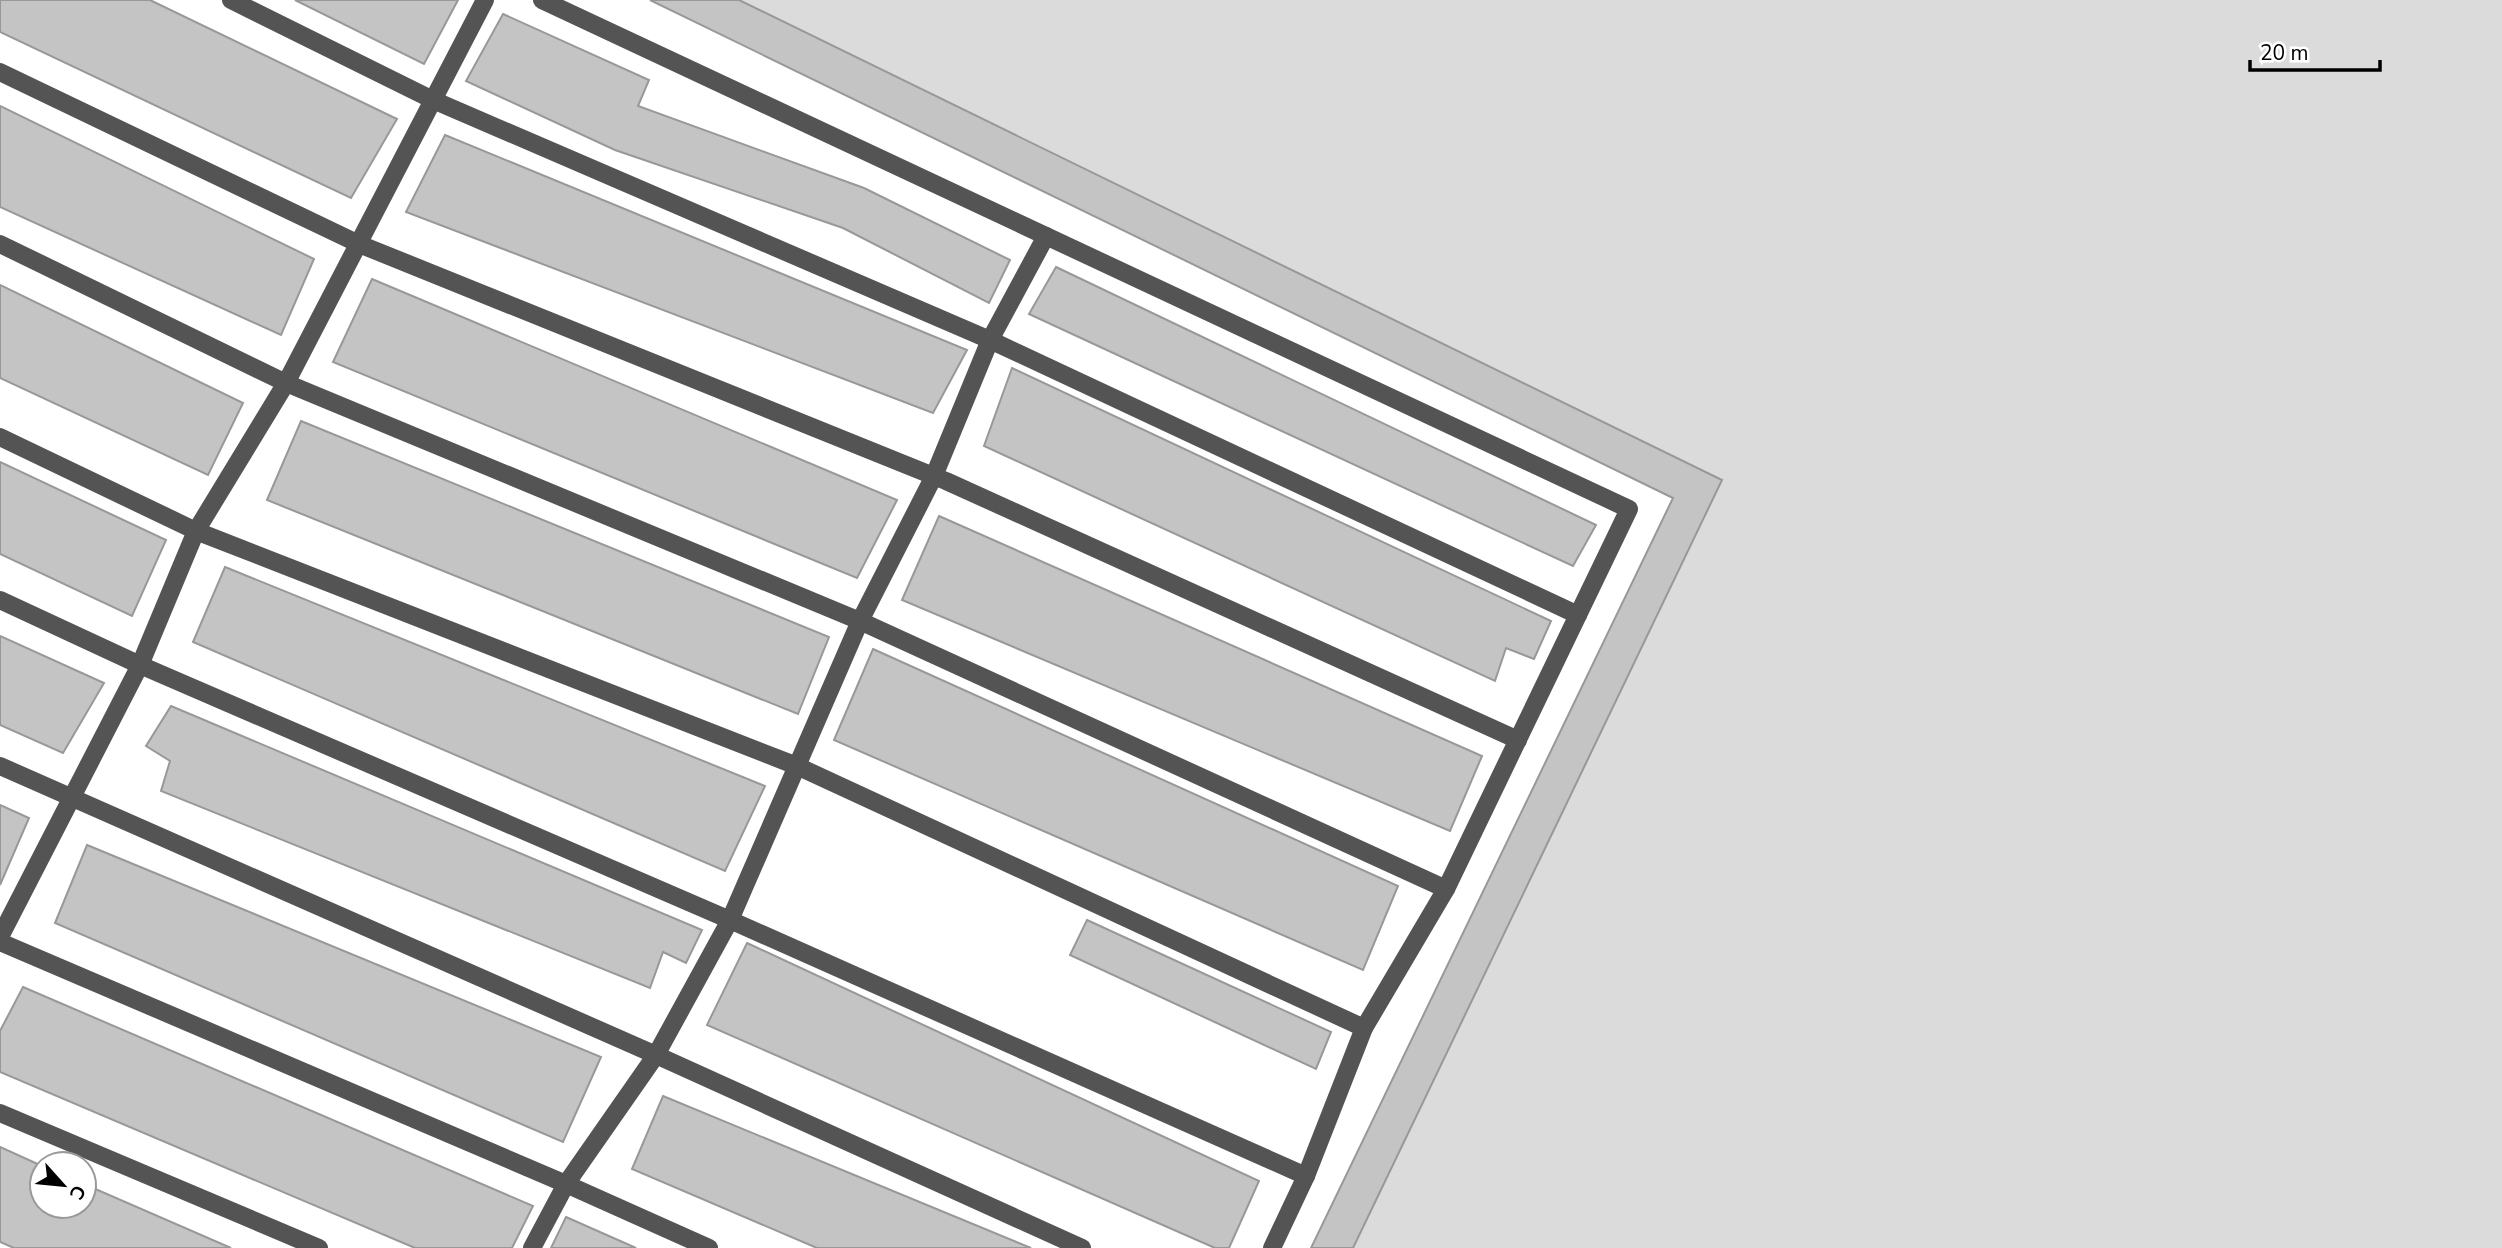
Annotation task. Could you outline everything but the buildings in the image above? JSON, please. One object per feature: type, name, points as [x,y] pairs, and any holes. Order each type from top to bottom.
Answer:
[{"type":"lane","points":[[230,0],[433,100],[990,340],[1578,615]]},
{"type":"lane","points":[[485,0],[286,383],[196,531],[140,665],[0,940],[709,1248]]},
{"type":"lane","points":[[542,0],[1629,509],[1446,889],[1364,1028],[1306,1175],[1272,1248]]},
{"type":"lane","points":[[0,72],[359,244],[934,476],[1518,740]]},
{"type":"lane","points":[[532,1248],[566,1184],[656,1055],[730,920],[860,621],[934,476],[990,340],[1046,236]]},
{"type":"lane","points":[[0,244],[286,383],[860,621],[1446,889]]},
{"type":"lane","points":[[0,437],[196,531],[797,766],[1364,1028]]},
{"type":"lane","points":[[0,600],[140,665],[730,920],[1306,1175]]},
{"type":"lane","points":[[0,766],[656,1055],[1082,1248]]},
{"type":"lane","points":[[0,1113],[320,1248]]},
{"type":"shaded area","points":[[739,0],[2502,0],[2502,1248],[1353,1248],[1722,480]]}]
